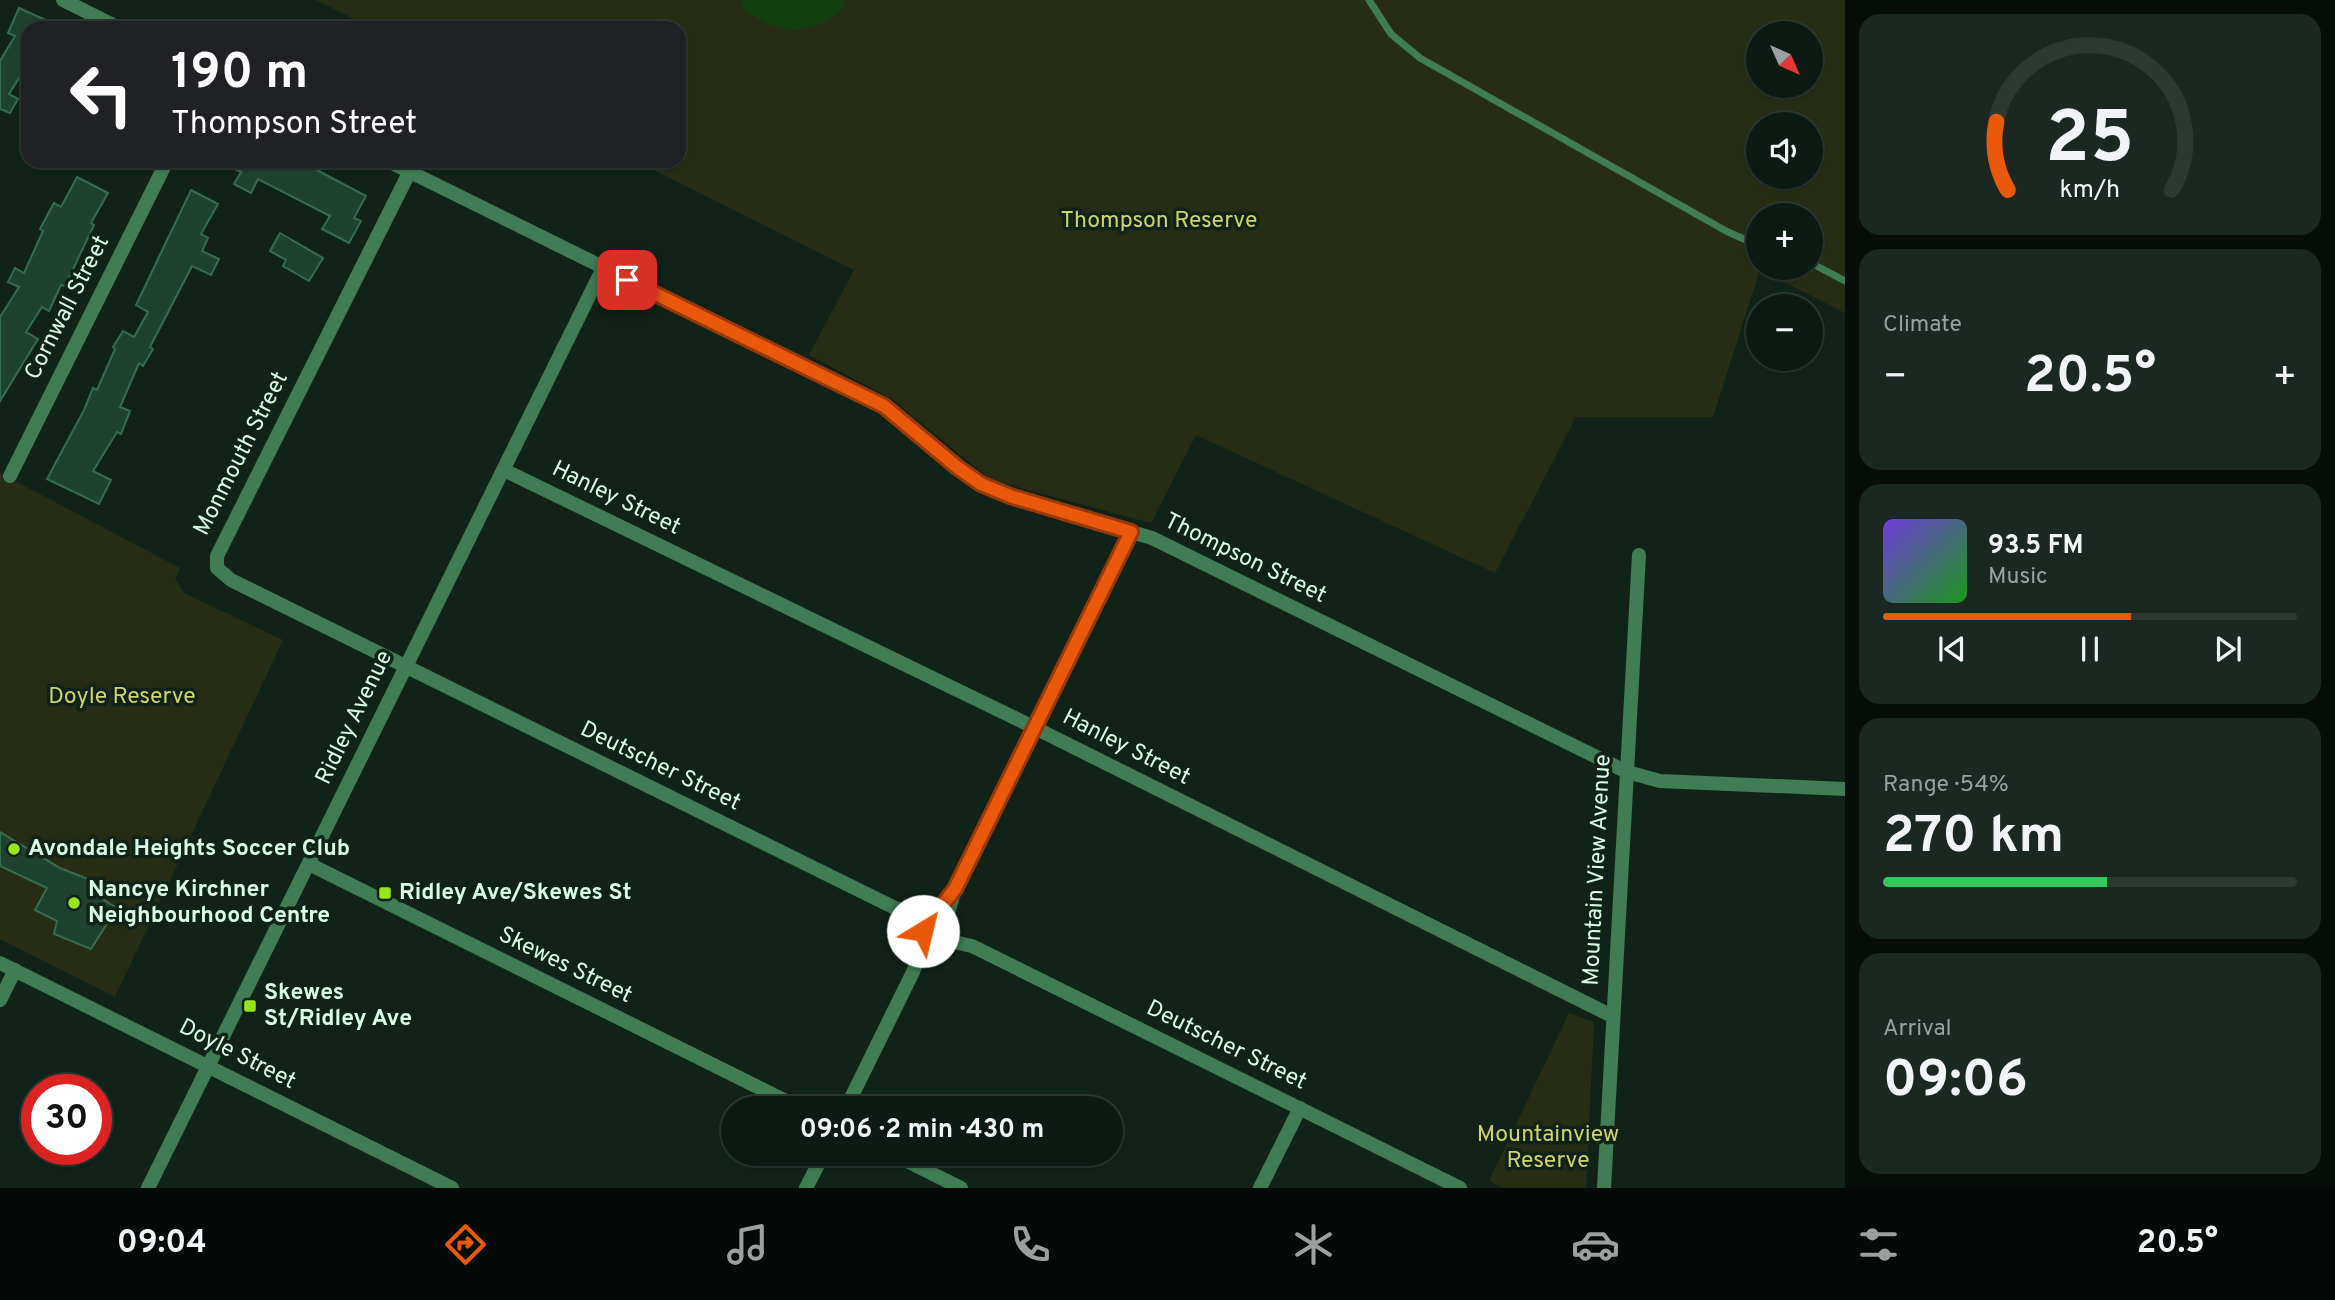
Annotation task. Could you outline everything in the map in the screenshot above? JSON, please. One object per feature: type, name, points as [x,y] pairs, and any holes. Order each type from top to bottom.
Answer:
[{"type":"street","points":[[63,0],[105,21]]},
{"type":"street","name":"Cornwall Street","points":[[10,476],[164,168]]},
{"type":"street","name":"Thompson Street","points":[[402,168],[884,406],[981,484],[1010,496],[1152,538],[1627,772],[1660,782],[1845,789]]},
{"type":"street","name":"Monmouth Street","points":[[405,667],[231,580],[218,568],[217,556],[410,172]]},
{"type":"street","name":"Ridley Avenue","points":[[148,1188],[603,268]]},
{"type":"street","name":"Hanley Street","points":[[504,470],[1034,728],[1612,1016]]},
{"type":"street","points":[[852,1096],[1131,532]]},
{"type":"street","name":"Mountain View Avenue","points":[[1604,1188],[1639,555]]},
{"type":"street","name":"Deutscher Street","points":[[405,667],[1460,1188]]},
{"type":"street","name":"Skewes Street","points":[[309,864],[776,1096]]},
{"type":"street","name":"Doyle Street","points":[[0,963],[452,1188]]},
{"type":"street","points":[[0,1000],[15,970]]},
{"type":"street","points":[[1260,1188],[1300,1108]]},
{"type":"street","points":[[806,1188],[817,1166]]},
{"type":"street","points":[[917,1166],[961,1188]]},
{"type":"lane","points":[[1369,0],[1391,34],[1420,58],[1746,240]]},
{"type":"lane","points":[[1823,270],[1845,281]]},
{"type":"green space","name":"Thompson Reserve","points":[[316,0],[1845,0],[1845,313],[1823,302],[1823,294],[1807,294],[1780,280],[1823,280],[1823,203],[1746,203],[1746,280],[1757,280],[1752,294],[1746,294],[1746,314],[1713,417],[1576,417],[1495,573],[1196,435],[1151,523],[991,480],[892,399],[809,355],[854,270],[650,168],[686,168],[686,21],[358,21]]},
{"type":"green space","name":"Doyle Reserve","points":[[0,473],[180,568],[175,579],[184,593],[283,640],[115,997],[0,939]]},
{"type":"green space","name":"Mountainview Reserve","points":[[1569,1013],[1594,1022],[1586,1188],[1504,1188],[1489,1181]]},
{"type":"building","points":[[19,8],[48,21],[21,21],[21,75],[9,94],[18,99],[10,113],[0,109],[0,61],[15,36],[8,33]]},
{"type":"building","points":[[232,168],[313,168],[366,196],[354,218],[361,221],[349,243],[322,229],[330,216],[258,179],[251,193],[234,184],[241,172]]},
{"type":"building","points":[[77,177],[108,193],[91,223],[94,225],[65,286],[61,285],[49,311],[42,307],[26,332],[38,339],[0,401],[0,317],[19,287],[8,282],[15,268],[24,273],[43,231],[40,229],[54,203],[61,207]]},
{"type":"building","points":[[191,190],[218,204],[201,234],[208,238],[202,251],[219,259],[211,275],[192,266],[150,347],[153,349],[143,366],[139,363],[120,407],[130,411],[121,434],[117,432],[93,471],[111,480],[99,504],[47,479],[93,388],[97,390],[115,349],[113,347],[123,331],[134,337],[148,312],[136,305]]},
{"type":"building","points":[[280,233],[323,258],[309,281],[283,266],[286,260],[270,251]]},
{"type":"building","name":"Nancye Kirchner Neighbourhood Centre","points":[[0,832],[60,868],[103,885],[101,898],[117,908],[91,949],[54,934],[57,921],[35,910],[47,888],[0,866]]},
{"type":"waterway","points":[[756,0],[775,11],[793,15],[811,11],[830,0]]},
{"type":"place","name":"Avondale Heights Soccer Club","points":[[14,849]]},
{"type":"place","name":"Ridley Ave/Skewes St","points":[[385,893]]},
{"type":"place","name":"Nancye Kirchner Neighbourhood Centre","points":[[74,903]]},
{"type":"place","name":"Skewes St/Ridley Ave","points":[[250,1006]]},
{"type":"route","points":[[627,280],[884,406],[981,484],[1010,496],[1131,532],[955,889],[933,917],[924,923],[923,931]]}]
